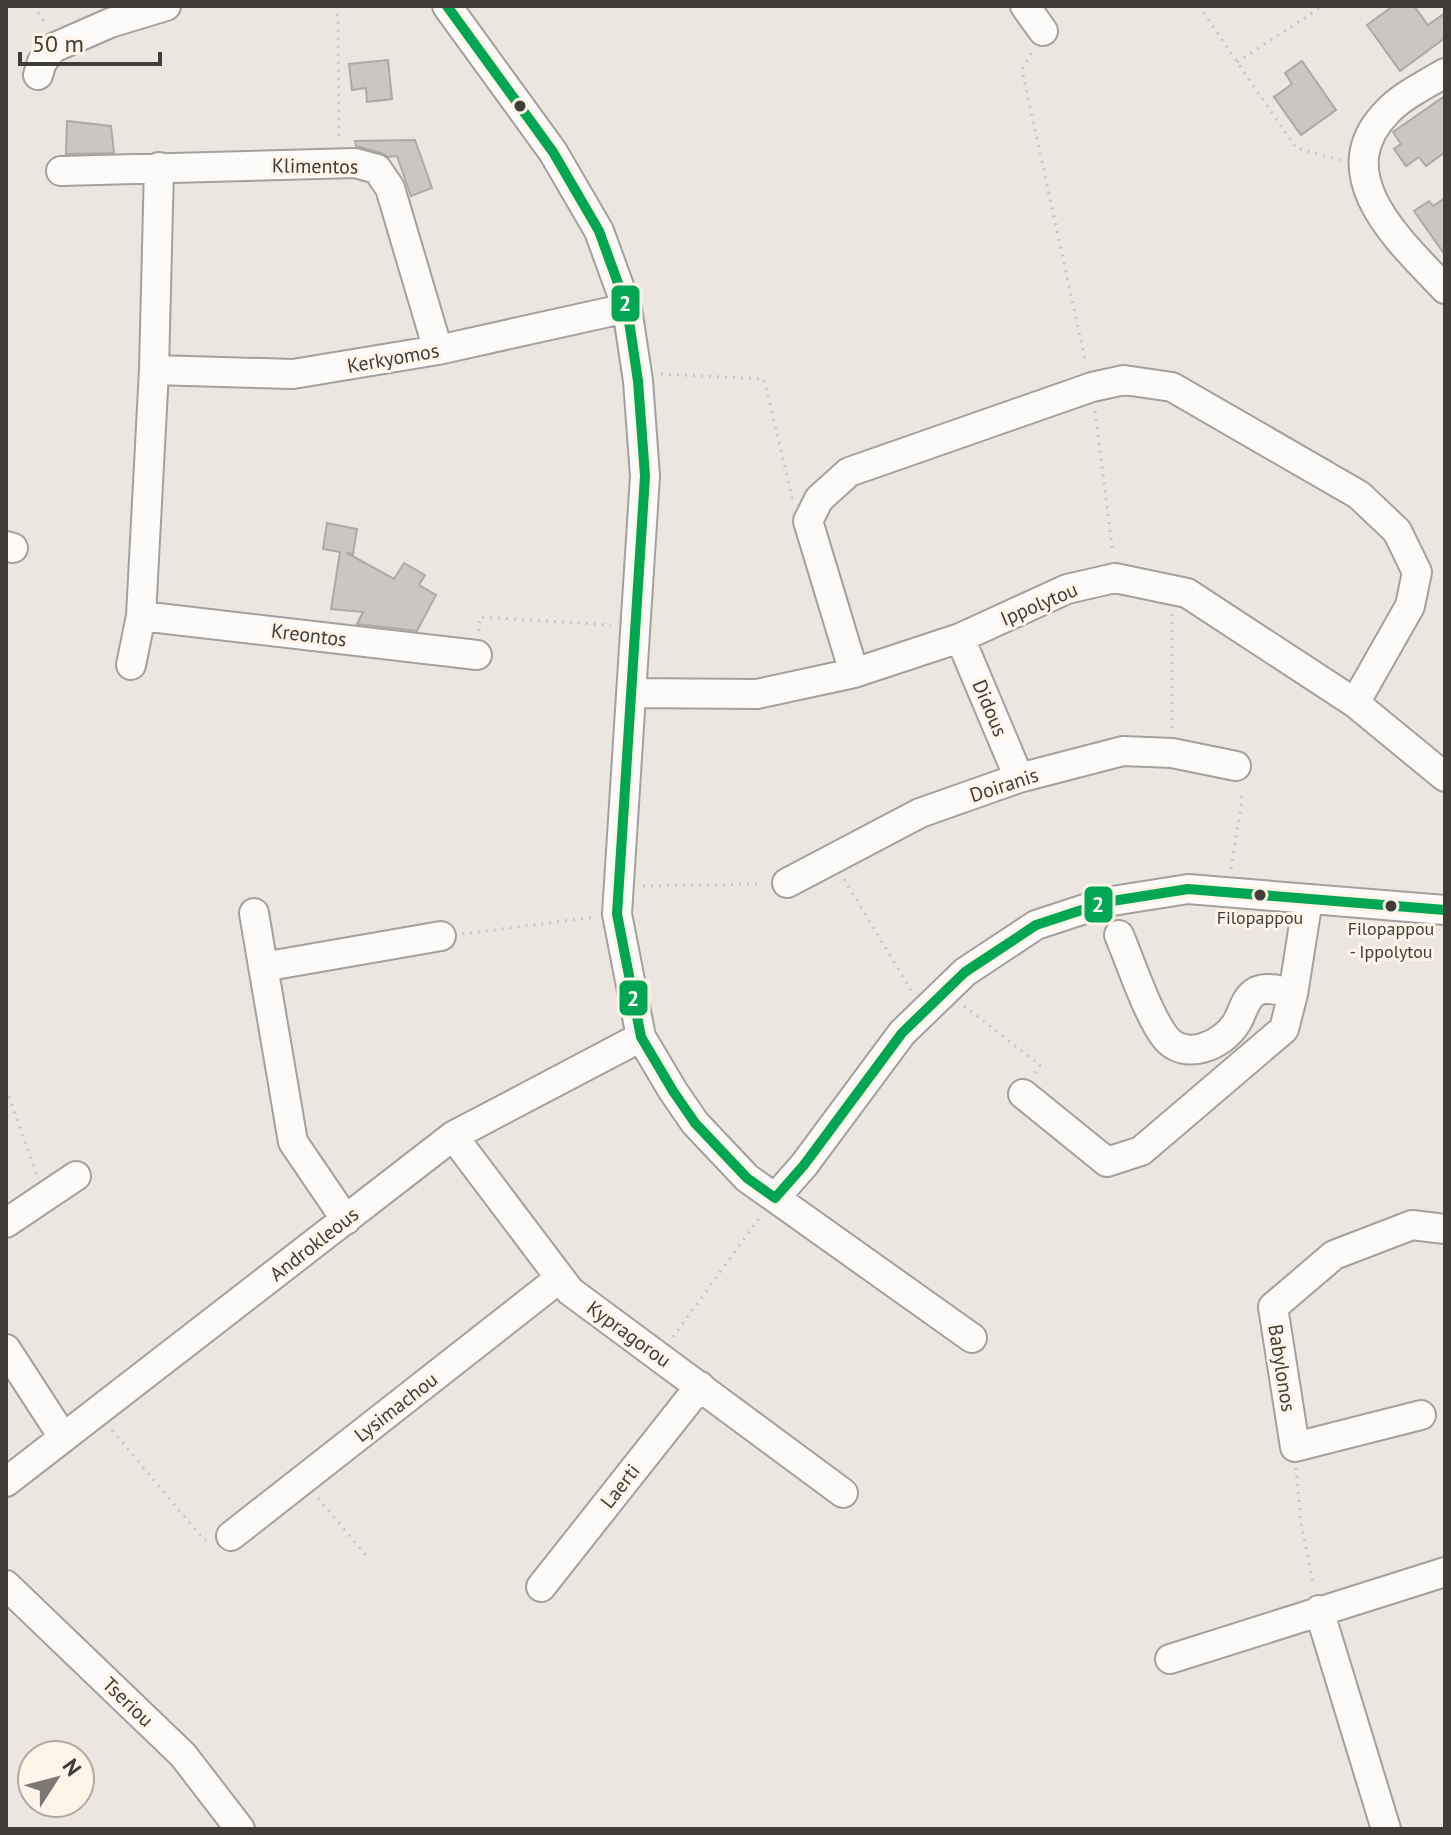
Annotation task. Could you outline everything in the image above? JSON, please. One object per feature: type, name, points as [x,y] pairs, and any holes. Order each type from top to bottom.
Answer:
[{"type":"street","points":[[38,75],[42,62],[53,48],[110,23],[166,6]]},
{"type":"street","points":[[1025,6],[1043,31]]},
{"type":"street","points":[[457,10],[553,152],[599,231],[627,308],[637,373],[645,476],[618,901],[641,1037],[695,1123],[747,1178],[972,1338]]},
{"type":"street","points":[[1445,73],[1389,109],[1368,144],[1363,166],[1369,196],[1390,230],[1445,289]]},
{"type":"street","name":"Klimentos","points":[[61,171],[339,163],[355,163],[377,169],[390,188],[438,350]]},
{"type":"street","points":[[131,665],[141,616],[154,370],[159,167]]},
{"type":"street","name":"Kerkyomos","points":[[154,370],[293,374],[438,350],[627,308]]},
{"type":"street","points":[[854,673],[808,521],[819,499],[849,472],[1092,387],[1124,380],[1172,387],[1359,495],[1397,531],[1417,572],[1410,606],[1355,703]]},
{"type":"street","name":"Ippolytou","points":[[631,693],[757,694],[854,673],[960,638],[1067,589],[1115,578],[1187,593],[1355,703],[1445,777]]},
{"type":"street","name":"Kreontos","points":[[141,616],[477,655]]},
{"type":"street","name":"Didous","points":[[960,638],[1019,778]]},
{"type":"street","name":"Doiranis","points":[[787,883],[920,813],[1019,778],[1123,751],[1172,753],[1236,766]]},
{"type":"street","points":[[775,1198],[804,1165],[902,1033],[965,972],[1036,925],[1106,902],[1188,889],[1445,910]]},
{"type":"street","points":[[1023,1094],[1107,1162],[1141,1151],[1284,1029],[1293,994],[1308,899]]},
{"type":"street","points":[[254,913],[293,1142],[346,1220]]},
{"type":"street","points":[[1119,935],[1154,1017],[1176,1048],[1195,1052],[1223,1037],[1236,1024],[1244,1004],[1256,992],[1274,989],[1293,994]]},
{"type":"street","points":[[263,967],[441,936]]},
{"type":"street","name":"Androkleous","points":[[6,1482],[453,1136],[641,1037]]},
{"type":"street","name":"Kypragorou","points":[[453,1136],[570,1291],[843,1493]]},
{"type":"street","points":[[6,1223],[76,1176]]},
{"type":"street","name":"Babylonos","points":[[1295,1447],[1273,1307],[1334,1255],[1412,1225],[1445,1229]]},
{"type":"street","name":"Lysimachou","points":[[231,1536],[560,1278]]},
{"type":"street","points":[[6,1349],[63,1437]]},
{"type":"street","name":"Laerti","points":[[541,1587],[700,1386]]},
{"type":"street","points":[[1295,1447],[1421,1415]]},
{"type":"street","points":[[1170,1659],[1445,1572]]},
{"type":"street","name":"Tseriou","points":[[6,1585],[183,1755],[240,1829]]},
{"type":"street","points":[[1319,1610],[1386,1829]]},
{"type":"path","points":[[336,6],[339,163]]},
{"type":"path","points":[[1199,6],[1296,148],[1363,166]]},
{"type":"path","points":[[1237,62],[1323,6]]},
{"type":"path","points":[[1043,31],[1022,70],[1092,387],[1115,578]]},
{"type":"path","points":[[637,373],[764,379],[793,504],[813,512]]},
{"type":"path","points":[[1171,590],[1172,753]]},
{"type":"path","points":[[477,655],[480,617],[635,626]]},
{"type":"path","points":[[1227,893],[1242,801],[1236,766]]},
{"type":"path","points":[[831,858],[924,1012]]},
{"type":"path","points":[[441,936],[618,901],[787,883]]},
{"type":"path","points":[[945,991],[1040,1065],[1023,1094]]},
{"type":"path","points":[[6,1089],[45,1197]]},
{"type":"path","points":[[659,1356],[775,1198]]},
{"type":"path","points":[[97,1412],[204,1540],[231,1536]]},
{"type":"path","points":[[1295,1447],[1301,1523],[1319,1610]]},
{"type":"path","points":[[303,1480],[369,1559]]},
{"type":"building","points":[[1393,6],[1414,6],[1428,25],[1445,13],[1445,38],[1400,71],[1367,25]]},
{"type":"building","points":[[388,60],[392,99],[367,102],[366,88],[352,90],[349,64]]},
{"type":"building","points":[[1302,61],[1336,110],[1301,135],[1274,97],[1292,84],[1285,73]]},
{"type":"building","points":[[1445,96],[1445,152],[1426,166],[1419,157],[1406,166],[1394,149],[1401,144],[1393,132]]},
{"type":"building","points":[[67,121],[111,126],[114,153],[66,154]]},
{"type":"building","points":[[415,140],[432,188],[411,196],[397,156],[388,157],[356,146],[355,141]]},
{"type":"building","points":[[1445,198],[1445,255],[1414,211],[1429,201],[1433,206]]},
{"type":"building","points":[[327,523],[357,529],[353,554],[347,553],[394,579],[404,563],[425,575],[419,585],[436,595],[417,631],[357,624],[363,612],[331,609],[340,552],[323,549]]},
{"type":"transit line","name":"2","points":[[447,6],[553,152],[599,231],[627,308],[638,381],[645,476],[617,914],[641,1037],[695,1123],[747,1178],[775,1198],[804,1165],[902,1033],[965,972],[1036,925],[1106,902],[1188,889],[1445,910]]},
{"type":"place","name":"Filopappou","points":[[1260,895]]},
{"type":"place","name":"Filopappou - Ippolytou","points":[[1391,906]]}]
